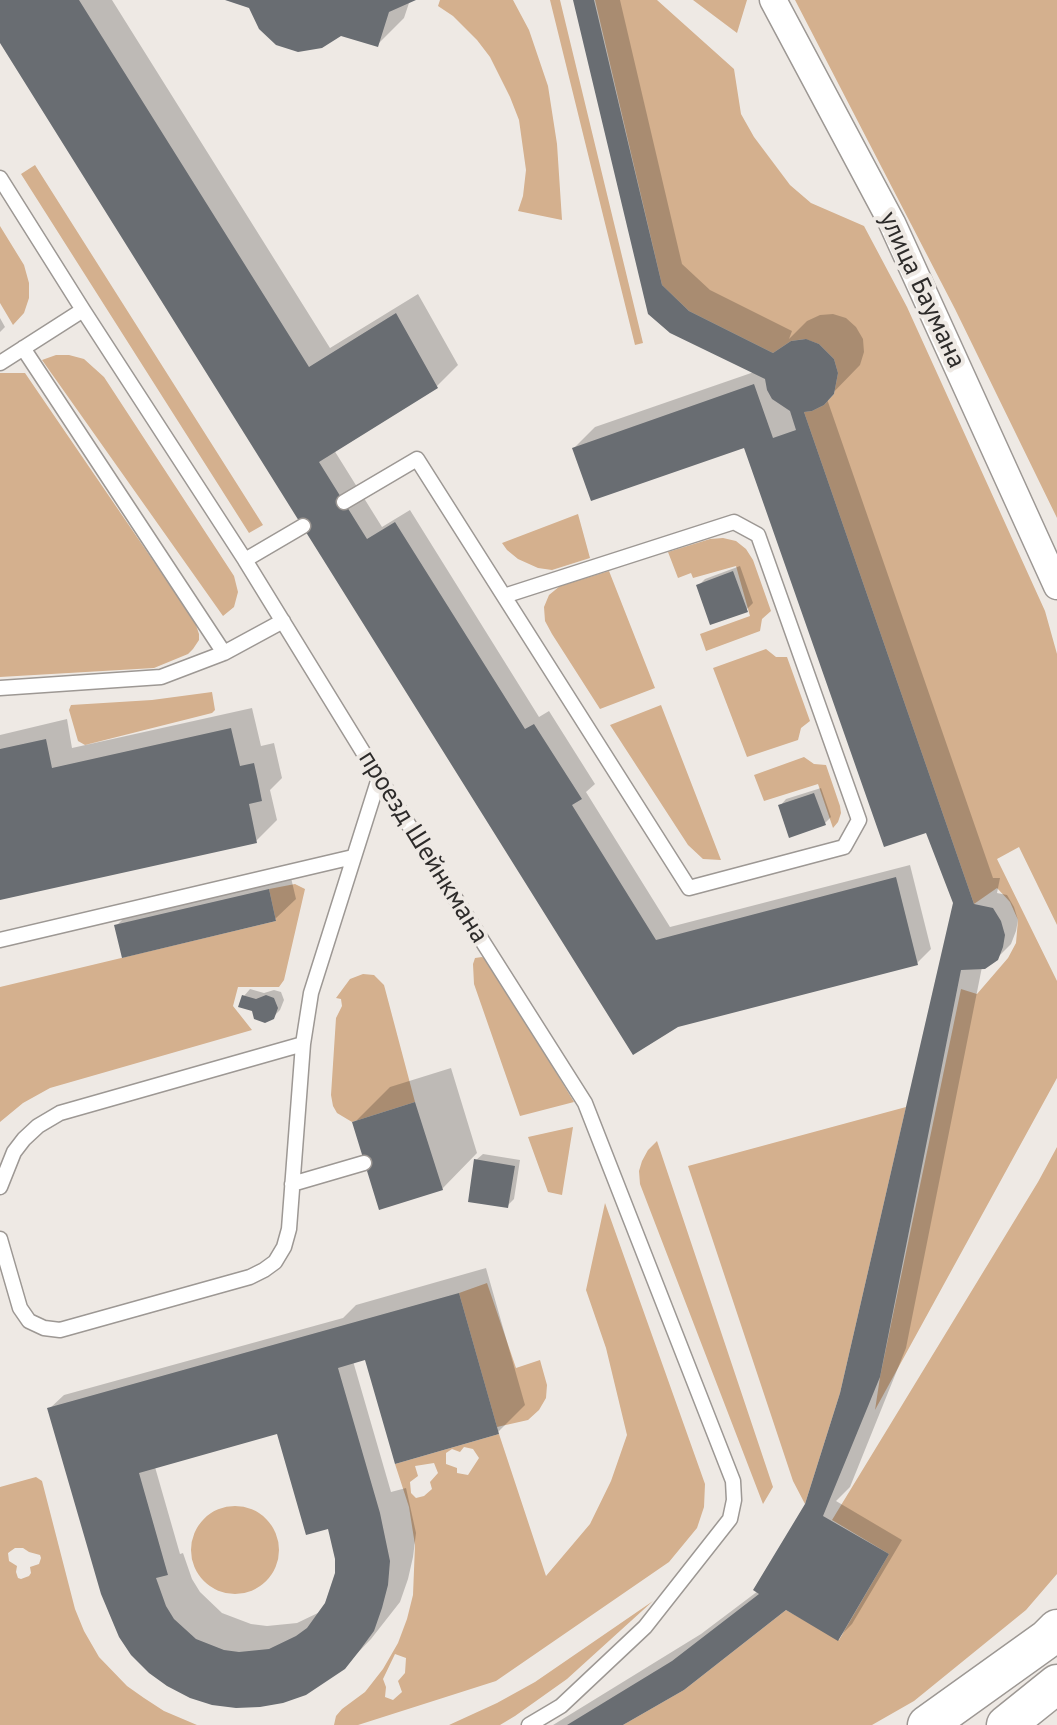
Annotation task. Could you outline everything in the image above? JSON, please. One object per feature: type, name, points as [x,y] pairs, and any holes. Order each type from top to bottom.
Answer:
[{"type":"main road","points":[[927,1725],[1057,1629]]},
{"type":"main road","points":[[1006,1725],[1057,1684]]},
{"type":"street","name":"улица Баумана","points":[[773,0],[892,223],[1057,586]]},
{"type":"lane","name":"проезд Шейнкмана","points":[[0,178],[245,560],[585,1103],[733,1481],[734,1500],[730,1519],[645,1627],[561,1706],[529,1725]]},
{"type":"lane","points":[[0,363],[83,310]]},
{"type":"lane","points":[[23,348],[224,653]]},
{"type":"lane","points":[[344,502],[417,459],[689,888],[844,847],[859,820],[758,535],[734,522],[504,596]]},
{"type":"lane","points":[[245,560],[303,526]]},
{"type":"lane","points":[[0,688],[161,677],[224,653],[283,621]]},
{"type":"lane","points":[[0,1239],[20,1308],[29,1321],[44,1328],[60,1330],[250,1277],[275,1262],[284,1247],[289,1229],[303,1044],[311,993],[379,778]]},
{"type":"lane","points":[[0,940],[353,857]]},
{"type":"lane","points":[[0,1187],[14,1152],[24,1139],[60,1113],[303,1044]]},
{"type":"lane","points":[[292,1184],[364,1163]]},
{"type":"shaded area","points":[[440,0],[513,0],[529,30],[548,86],[557,144],[562,220],[518,211],[526,170],[519,120],[490,57],[453,16],[438,6]]},
{"type":"shaded area","points":[[550,0],[560,0],[643,343],[635,345]]},
{"type":"shaded area","points":[[595,0],[657,0],[734,69],[741,114],[790,185],[811,203],[864,226],[907,307],[1045,611],[1057,654],[1057,925],[1019,847],[997,859],[1057,981],[1057,1078],[875,1410],[961,989],[977,994],[1008,958],[1016,943],[1018,920],[1010,902],[997,888],[974,904],[804,412],[824,405],[834,394],[838,373],[834,359],[819,344],[805,339],[791,341],[773,353],[689,311],[662,285]]},
{"type":"shaded area","points":[[693,0],[747,0],[737,33]]},
{"type":"shaded area","points":[[795,0],[1057,0],[1057,518],[955,309]]},
{"type":"shaded area","points":[[35,165],[263,525],[249,533],[21,174]]},
{"type":"shaded area","points":[[0,226],[24,265],[29,283],[29,298],[24,313],[13,325],[0,303]]},
{"type":"shaded area","points":[[56,355],[84,359],[104,377],[234,576],[238,592],[234,607],[223,616],[42,360]]},
{"type":"shaded area","points":[[0,373],[25,373],[195,622],[199,640],[188,654],[154,668],[0,677]]},
{"type":"shaded area","points":[[578,514],[590,558],[552,570],[538,568],[518,559],[502,543]]},
{"type":"shaded area","points":[[723,538],[736,541],[746,549],[771,611],[762,619],[760,631],[706,651],[700,634],[750,616],[736,566],[693,578],[691,573],[678,578],[668,552]]},
{"type":"shaded area","points":[[609,571],[655,688],[600,709],[552,634],[545,621],[544,607],[549,595],[560,586]]},
{"type":"shaded area","points":[[766,649],[776,657],[787,657],[810,721],[801,728],[798,740],[747,757],[713,668]]},
{"type":"shaded area","points":[[212,692],[215,710],[212,713],[85,745],[78,741],[69,710],[71,705],[152,700]]},
{"type":"shaded area","points":[[661,705],[721,860],[703,859],[688,845],[610,725]]},
{"type":"shaded area","points":[[804,757],[814,764],[826,765],[841,813],[833,828],[818,784],[764,801],[754,775]]},
{"type":"shaded area","points":[[295,884],[305,889],[284,980],[279,987],[238,987],[233,1006],[252,1030],[50,1088],[23,1103],[0,1122],[0,987],[276,921],[269,889]]},
{"type":"shaded area","points":[[475,958],[488,960],[574,1102],[520,1116],[474,984],[473,964]]},
{"type":"shaded area","points":[[363,974],[374,975],[384,985],[415,1102],[352,1122],[337,1113],[331,1095],[336,1018],[342,1006],[341,999],[336,998],[350,979]]},
{"type":"shaded area","points":[[906,1107],[840,1393],[805,1504],[793,1481],[688,1166]]},
{"type":"shaded area","points":[[573,1127],[562,1195],[548,1192],[528,1137]]},
{"type":"shaded area","points":[[657,1141],[773,1487],[763,1504],[640,1184],[642,1161]]},
{"type":"shaded area","points":[[1057,1147],[1057,1574],[1026,1610],[914,1701],[872,1725],[623,1725],[684,1690],[786,1610],[839,1640],[889,1554],[832,1520]]},
{"type":"shaded area","points":[[605,1203],[705,1484],[704,1507],[697,1528],[669,1562],[496,1681],[358,1725],[334,1725],[342,1709],[365,1692],[383,1669],[398,1643],[413,1595],[415,1545],[409,1507],[395,1464],[499,1434],[546,1576],[590,1524],[611,1481],[627,1435],[606,1348],[586,1290]],"holes":[[[464,1447],[473,1449],[479,1458],[468,1475],[457,1473],[457,1468],[446,1464],[446,1453],[452,1449],[460,1452]],[[434,1463],[438,1473],[430,1482],[432,1489],[416,1498],[411,1493],[410,1482],[418,1476],[415,1466]],[[395,1654],[406,1658],[405,1673],[398,1681],[402,1692],[393,1700],[385,1697],[383,1679]]]},
{"type":"shaded area","points":[[487,1283],[516,1368],[540,1360],[547,1385],[546,1398],[528,1420],[497,1427],[459,1293]]},
{"type":"shaded area","points":[[36,1477],[42,1481],[75,1609],[99,1657],[127,1686],[144,1698],[164,1711],[197,1725],[0,1725],[0,1487]],"holes":[[[15,1548],[23,1548],[41,1558],[39,1564],[30,1567],[29,1576],[21,1579],[16,1572],[17,1566],[9,1561],[8,1553]]]},
{"type":"shaded area","points":[[235,1506],[260,1513],[272,1525],[279,1550],[272,1575],[260,1587],[235,1594],[210,1587],[198,1575],[191,1550],[198,1525],[210,1513]]},
{"type":"shaded area","points":[[653,1601],[567,1679],[515,1716],[500,1725],[449,1725],[535,1682]]},
{"type":"building","points":[[0,0],[79,0],[309,367],[396,313],[438,388],[319,462],[367,539],[395,522],[525,729],[534,724],[582,799],[572,805],[656,940],[896,877],[918,965],[678,1027],[633,1055],[0,43]]},
{"type":"building","points":[[225,0],[416,0],[389,12],[378,47],[341,36],[322,48],[298,52],[276,45],[259,29],[249,8]]},
{"type":"building","points":[[573,0],[594,0],[662,285],[689,311],[773,353],[791,341],[806,339],[819,344],[834,359],[838,373],[834,394],[824,405],[804,412],[974,904],[993,908],[1005,935],[998,960],[985,969],[961,970],[880,1377],[823,1516],[889,1554],[838,1641],[786,1610],[684,1690],[623,1725],[567,1725],[672,1661],[759,1594],[753,1590],[805,1504],[840,1393],[953,903],[926,833],[884,847],[744,448],[591,501],[572,448],[754,384],[773,438],[796,430],[790,411],[772,399],[765,379],[670,333],[648,314]]},
{"type":"building","points":[[733,571],[748,612],[710,625],[696,585]]},
{"type":"building","points":[[231,728],[240,766],[254,763],[262,801],[249,804],[257,843],[0,900],[0,749],[46,739],[52,768]]},
{"type":"building","points":[[814,793],[826,825],[789,838],[778,805]]},
{"type":"building","points":[[269,889],[276,921],[122,958],[114,925]]},
{"type":"building","points":[[242,995],[256,999],[266,995],[274,998],[278,1008],[274,1019],[265,1023],[254,1019],[252,1011],[238,1007]]},
{"type":"building","points":[[415,1102],[443,1190],[379,1210],[352,1122]]},
{"type":"building","points":[[474,1159],[515,1166],[508,1208],[468,1202]]},
{"type":"building","points":[[459,1293],[499,1434],[395,1464],[365,1360],[338,1368],[380,1513],[390,1561],[382,1608],[374,1631],[345,1669],[306,1695],[283,1703],[236,1708],[190,1698],[167,1686],[131,1655],[119,1637],[101,1594],[47,1408]],"holes":[[[277,1434],[306,1535],[328,1529],[335,1573],[325,1603],[307,1628],[269,1649],[224,1650],[196,1639],[174,1619],[166,1606],[156,1578],[168,1575],[139,1473]]]}]
